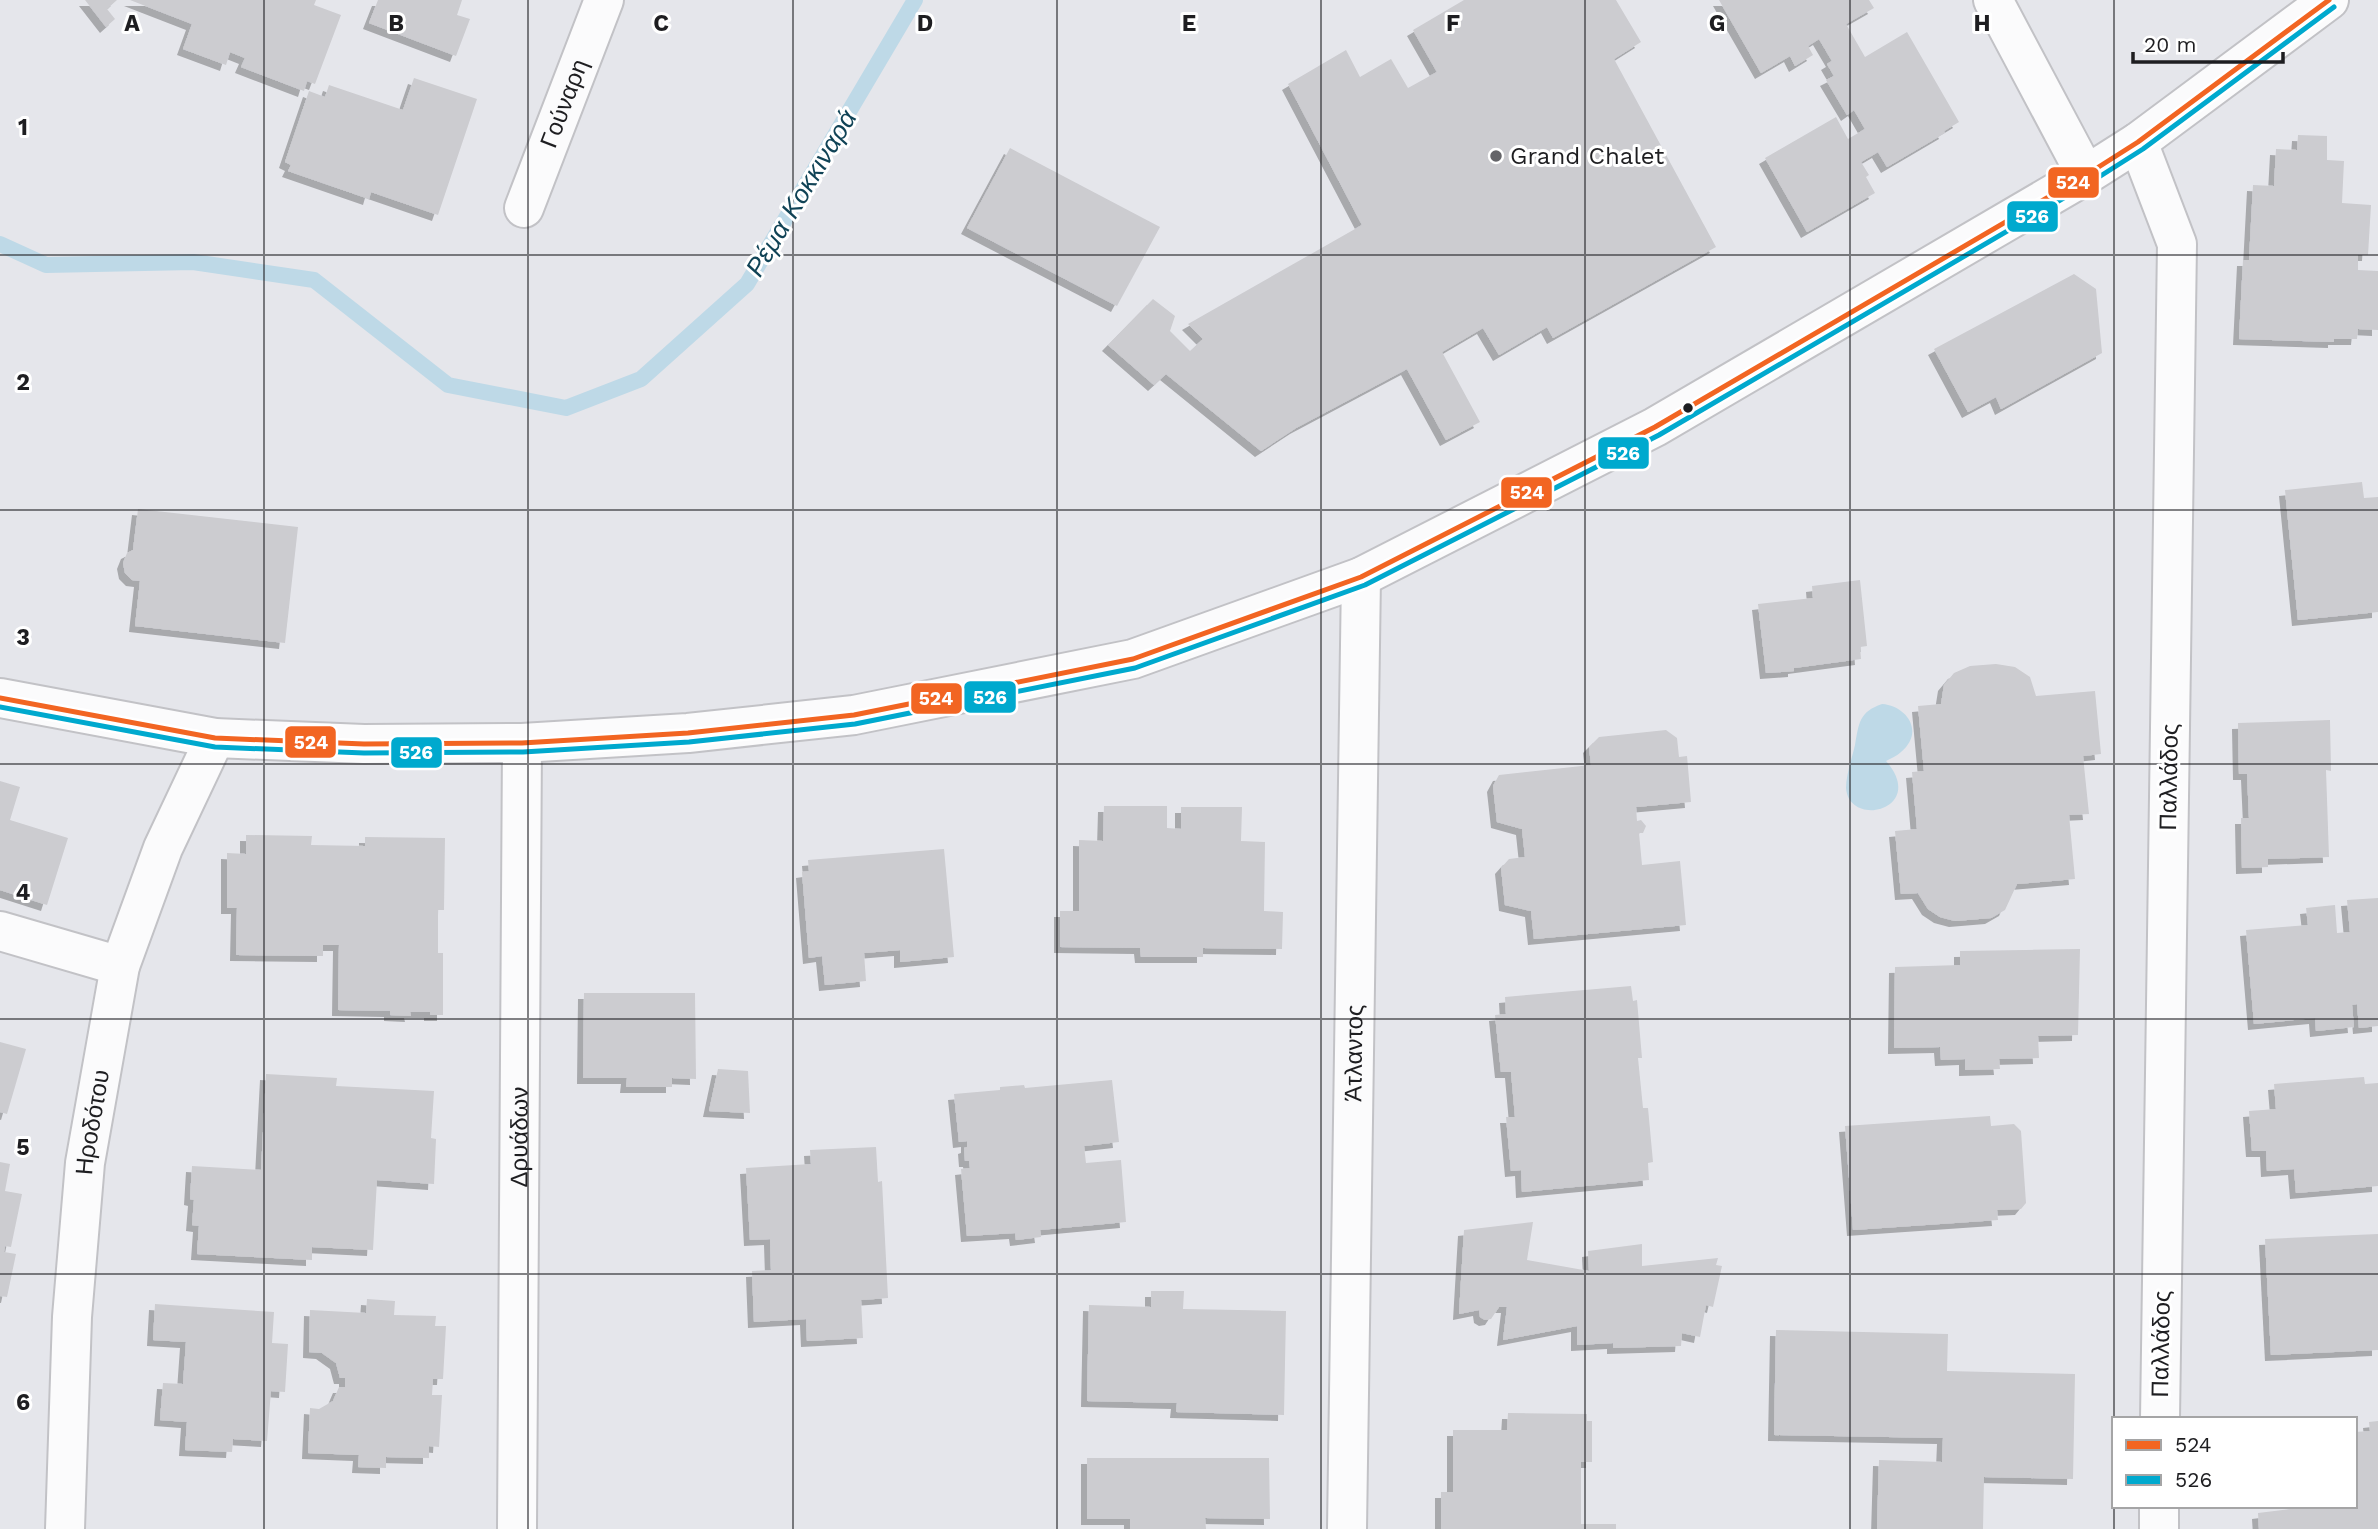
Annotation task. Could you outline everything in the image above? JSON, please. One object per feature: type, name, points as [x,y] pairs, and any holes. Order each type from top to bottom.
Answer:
[{"type":"street","name":"Γούναρη","points":[[524,208],[604,0]]},
{"type":"street","points":[[1993,0],[2086,175]]},
{"type":"street","points":[[0,698],[215,738],[364,744],[522,743],[688,733],[854,715],[1133,659],[1361,577],[1655,427],[2086,175],[2138,142],[2329,0]]},
{"type":"street","name":"Παλλάδος","points":[[2138,142],[2177,244],[2160,1417]]},
{"type":"street","name":"Άτλαντος","points":[[1347,1529],[1361,577]]},
{"type":"street","name":"Ηροδότου","points":[[65,1529],[72,1317],[85,1163],[120,966],[163,848],[215,738]]},
{"type":"street","name":"Δρυάδων","points":[[517,1529],[522,743]]},
{"type":"street","points":[[0,931],[120,966]]},
{"type":"street","points":[[2159,1508],[2159,1529]]},
{"type":"water","points":[[1882,704],[1905,715],[1910,721],[1912,736],[1901,752],[1886,761],[1896,778],[1898,791],[1893,801],[1883,808],[1871,810],[1859,808],[1850,801],[1846,783],[1861,719],[1874,707]]},
{"type":"building","points":[[85,0],[117,0],[107,9],[115,19],[106,27]]},
{"type":"building","points":[[130,0],[316,0],[314,5],[341,15],[315,84],[307,81],[304,91],[241,67],[245,58],[230,52],[226,65],[183,49],[192,24]]},
{"type":"building","points":[[378,0],[462,0],[457,15],[470,19],[456,56],[369,23]]},
{"type":"building","name":"Grand Chalet","points":[[1464,0],[1616,0],[1641,42],[1614,59],[1716,247],[1553,338],[1547,327],[1499,355],[1483,328],[1442,352],[1480,422],[1446,440],[1407,369],[1296,428],[1261,451],[1166,374],[1154,385],[1108,345],[1153,299],[1175,316],[1170,331],[1190,351],[1203,339],[1188,324],[1362,225],[1288,84],[1346,50],[1360,77],[1391,59],[1408,88],[1437,72],[1413,30]]},
{"type":"building","points":[[1719,0],[1869,0],[1874,8],[1846,24],[1865,57],[1907,32],[1959,122],[1887,167],[1878,152],[1861,162],[1875,193],[1807,232],[1765,158],[1836,117],[1848,139],[1865,129],[1854,110],[1847,115],[1826,80],[1834,76],[1827,64],[1832,61],[1819,39],[1808,46],[1813,55],[1795,66],[1790,56],[1761,73]]},
{"type":"building","points":[[414,78],[477,99],[438,215],[371,192],[369,199],[288,171],[291,165],[285,162],[309,91],[325,97],[329,85],[403,110]]},
{"type":"building","points":[[2298,135],[2327,136],[2327,160],[2344,161],[2342,203],[2371,205],[2368,255],[2358,255],[2358,270],[2378,271],[2378,330],[2358,329],[2357,339],[2334,339],[2334,342],[2239,339],[2243,260],[2249,260],[2253,185],[2274,186],[2276,149],[2297,150]]},
{"type":"building","points":[[1010,148],[1160,227],[1117,306],[967,228]]},
{"type":"building","points":[[2074,274],[2096,289],[2102,353],[2001,409],[1996,397],[1968,412],[1934,349]]},
{"type":"building","points":[[2362,482],[2364,498],[2378,497],[2378,612],[2298,620],[2285,490]]},
{"type":"building","points":[[138,509],[298,527],[285,643],[135,626],[140,581],[132,580],[125,573],[123,563],[127,553],[133,550]]},
{"type":"building","points":[[1860,580],[1867,646],[1860,647],[1861,659],[1794,668],[1794,671],[1766,673],[1758,604],[1813,598],[1812,586]]},
{"type":"building","points":[[1996,664],[2015,667],[2030,677],[2036,696],[2095,691],[2101,754],[2083,756],[2089,814],[2069,815],[2075,879],[2017,884],[2005,910],[1991,918],[1955,921],[1940,917],[1928,909],[1918,893],[1901,894],[1895,831],[1917,829],[1912,772],[1924,771],[1918,706],[1941,704],[1944,685],[1954,673],[1970,666]]},
{"type":"building","points":[[2330,720],[2331,771],[2326,770],[2329,857],[2268,859],[2268,867],[2242,868],[2241,818],[2249,818],[2247,774],[2239,774],[2238,723]]},
{"type":"building","points":[[1666,730],[1677,738],[1679,757],[1687,756],[1691,802],[1636,807],[1637,821],[1641,820],[1646,826],[1643,833],[1639,833],[1642,865],[1680,861],[1686,925],[1534,939],[1531,911],[1505,905],[1501,868],[1509,859],[1525,857],[1522,829],[1497,822],[1493,786],[1499,775],[1591,765],[1589,747],[1599,737]]},
{"type":"building","points":[[0,781],[20,787],[10,820],[68,838],[47,905],[0,890]]},
{"type":"building","points":[[1104,806],[1167,806],[1167,828],[1181,829],[1181,807],[1242,807],[1241,841],[1265,842],[1264,911],[1283,912],[1282,949],[1203,948],[1203,957],[1141,957],[1140,948],[1060,947],[1060,911],[1079,911],[1079,840],[1103,841]]},
{"type":"building","points":[[246,835],[312,836],[311,845],[365,846],[365,837],[445,838],[444,910],[438,910],[438,953],[443,953],[443,1015],[410,1012],[411,1016],[390,1015],[390,1011],[338,1010],[339,945],[323,945],[323,956],[236,955],[237,908],[227,908],[227,853],[246,854]]},
{"type":"building","points":[[944,849],[954,957],[900,962],[900,950],[864,953],[866,981],[825,985],[822,956],[809,958],[802,872],[809,871],[808,860]]},
{"type":"building","points":[[2378,898],[2378,1026],[2359,1028],[2357,1004],[2352,1005],[2354,1027],[2316,1031],[2315,1018],[2254,1024],[2246,930],[2308,925],[2306,908],[2335,905],[2337,933],[2350,932],[2347,900]]},
{"type":"building","points":[[2080,949],[2078,1035],[2038,1036],[2039,1058],[1999,1059],[2000,1069],[1965,1070],[1965,1059],[1941,1060],[1940,1047],[1894,1048],[1895,967],[1960,965],[1960,951]]},
{"type":"building","points":[[1631,986],[1633,1001],[1637,1000],[1642,1058],[1638,1058],[1643,1108],[1648,1108],[1653,1162],[1648,1163],[1649,1180],[1522,1192],[1521,1170],[1511,1171],[1506,1117],[1515,1117],[1511,1072],[1501,1072],[1495,1015],[1506,1014],[1505,997]]},
{"type":"building","points":[[584,993],[695,993],[696,1079],[672,1078],[672,1087],[626,1087],[627,1078],[583,1078]]},
{"type":"building","points":[[0,1042],[26,1049],[7,1114],[0,1112]]},
{"type":"building","points":[[718,1069],[748,1071],[750,1113],[709,1111]]},
{"type":"building","points":[[266,1074],[337,1078],[336,1086],[434,1091],[431,1138],[436,1139],[434,1184],[377,1180],[373,1250],[312,1247],[312,1260],[197,1254],[199,1226],[192,1225],[194,1200],[190,1199],[192,1166],[261,1170]]},
{"type":"building","points":[[2364,1077],[2365,1084],[2378,1083],[2378,1186],[2296,1193],[2294,1169],[2267,1171],[2266,1151],[2252,1151],[2249,1111],[2276,1109],[2274,1084]]},
{"type":"building","points":[[1112,1080],[1119,1142],[1084,1146],[1086,1163],[1121,1160],[1126,1222],[1040,1230],[1041,1237],[1016,1240],[1015,1233],[967,1236],[961,1169],[970,1168],[969,1161],[965,1161],[964,1148],[967,1147],[967,1141],[959,1142],[954,1094],[1000,1090],[1000,1087],[1024,1085],[1025,1088]]},
{"type":"building","points":[[1990,1116],[1991,1126],[2014,1124],[2021,1131],[2026,1203],[2021,1209],[1997,1210],[1998,1220],[1853,1230],[1845,1126]]},
{"type":"building","points":[[876,1147],[878,1182],[882,1181],[888,1298],[861,1300],[863,1338],[807,1341],[806,1319],[754,1322],[752,1271],[771,1270],[770,1239],[750,1240],[746,1168],[811,1164],[810,1150]]},
{"type":"building","points":[[0,1162],[10,1164],[5,1191],[22,1194],[11,1247],[5,1246],[4,1252],[16,1254],[7,1297],[0,1296]]},
{"type":"building","points":[[1533,1222],[1527,1260],[1589,1271],[1588,1251],[1642,1244],[1642,1266],[1718,1258],[1716,1265],[1722,1266],[1713,1307],[1706,1305],[1700,1337],[1682,1333],[1681,1346],[1613,1348],[1613,1343],[1577,1345],[1577,1326],[1503,1340],[1507,1307],[1499,1307],[1491,1319],[1485,1320],[1480,1317],[1479,1310],[1459,1314],[1464,1230]]},
{"type":"building","points":[[2378,1234],[2378,1350],[2271,1355],[2265,1239]]},
{"type":"building","points":[[1151,1291],[1184,1291],[1183,1309],[1286,1311],[1284,1415],[1176,1412],[1177,1403],[1087,1401],[1089,1305],[1151,1307]]},
{"type":"building","points":[[367,1299],[395,1301],[394,1315],[436,1316],[435,1326],[446,1326],[443,1379],[433,1379],[432,1395],[442,1395],[439,1447],[429,1446],[429,1458],[386,1457],[386,1468],[358,1467],[359,1455],[308,1453],[310,1408],[319,1409],[333,1401],[339,1387],[345,1387],[345,1378],[340,1378],[336,1363],[322,1353],[309,1352],[310,1310],[366,1313]]},
{"type":"building","points":[[155,1304],[274,1312],[272,1343],[288,1344],[285,1392],[271,1391],[267,1441],[233,1439],[232,1452],[185,1450],[187,1422],[160,1420],[163,1383],[183,1384],[186,1342],[153,1340]]},
{"type":"building","points":[[1776,1330],[1948,1334],[1947,1371],[2075,1374],[2073,1479],[1984,1477],[1983,1529],[1877,1529],[1879,1460],[1942,1462],[1943,1438],[1774,1435]]},
{"type":"building","points":[[1508,1413],[1587,1414],[1587,1421],[1592,1421],[1592,1462],[1581,1462],[1581,1524],[1616,1524],[1616,1529],[1441,1529],[1441,1492],[1453,1492],[1453,1430],[1507,1430]]},
{"type":"building","points":[[2378,1421],[2378,1529],[2259,1529],[2258,1513],[2299,1508],[2357,1508],[2357,1432],[2370,1431],[2369,1422]]},
{"type":"building","points":[[1087,1458],[1269,1458],[1270,1519],[1205,1518],[1206,1529],[1130,1529],[1130,1519],[1087,1519]]},
{"type":"waterway","name":"Ρέμα Κοκκιναρά","points":[[0,244],[46,265],[193,262],[314,280],[448,385],[566,408],[641,379],[747,284],[915,0]]},
{"type":"transit line","name":"524","points":[[0,698],[215,738],[364,744],[522,743],[688,733],[854,715],[1133,659],[1361,577],[1655,427],[2086,175],[2138,142],[2329,0]]},
{"type":"transit line","name":"526","points":[[0,707],[215,747],[364,753],[523,752],[689,742],[855,724],[1135,668],[1365,585],[1659,435],[2091,182],[2143,149],[2334,7]]},
{"type":"place","name":"Grand Chalet","points":[[1496,156]]}]
